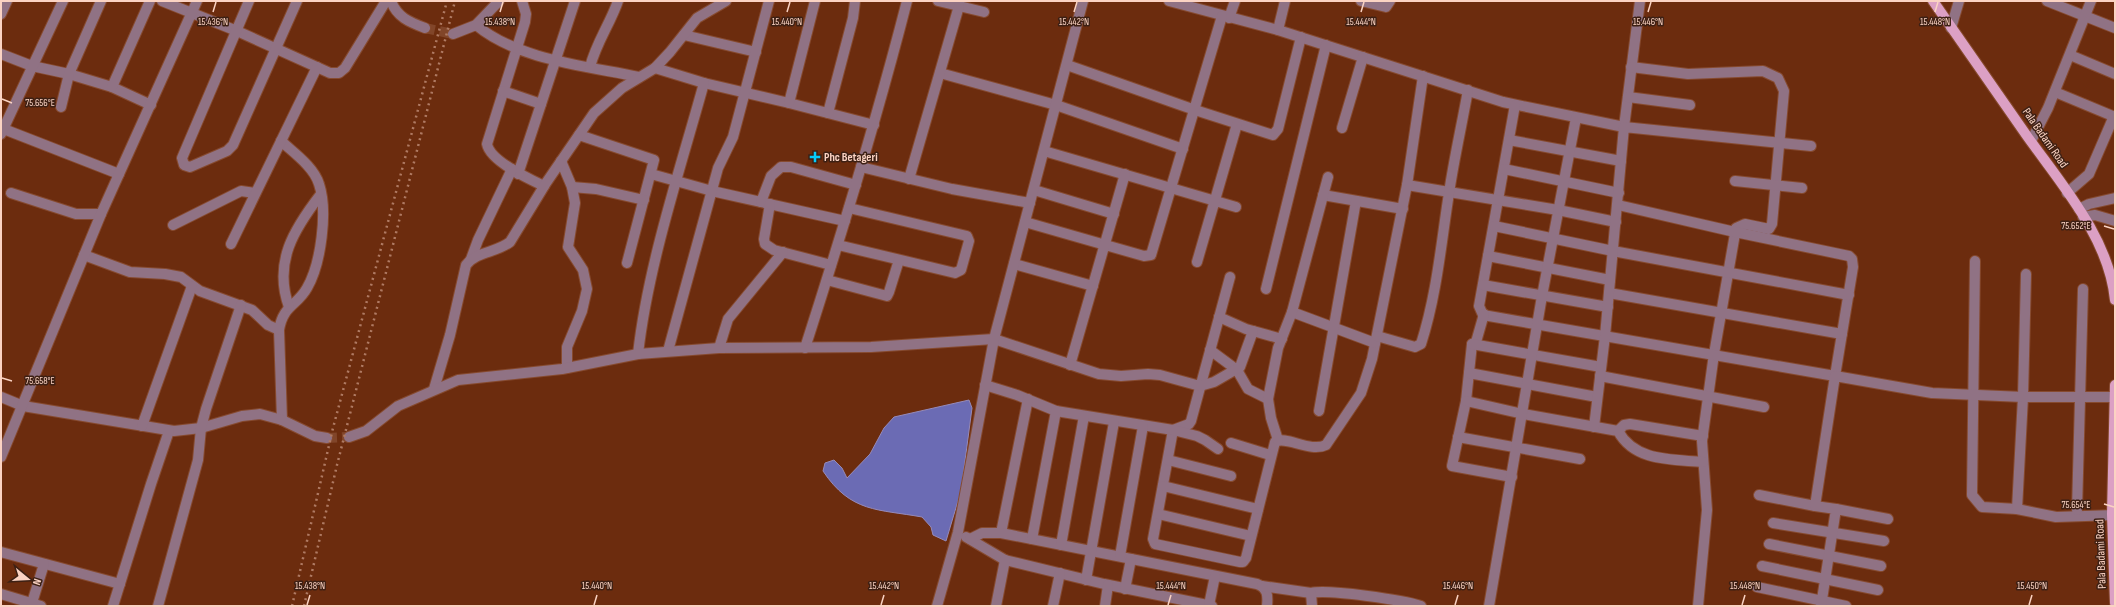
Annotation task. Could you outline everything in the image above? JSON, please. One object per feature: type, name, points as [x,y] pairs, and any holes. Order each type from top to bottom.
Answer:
[{"type":"main road","name":"Pala Badami Road","points":[[1933,1],[2081,213],[2107,262],[2113,282],[2115,300]]},
{"type":"main road","name":"Pala Badami Road","points":[[2115,386],[2115,603]]},
{"type":"street","points":[[1,14],[8,1]]},
{"type":"street","points":[[63,1],[2,130],[119,174]]},
{"type":"street","points":[[60,107],[69,74],[101,1]]},
{"type":"street","points":[[112,87],[150,1]]},
{"type":"street","points":[[162,1],[237,30],[330,73],[339,72],[345,68],[386,1]]},
{"type":"street","points":[[1,457],[101,214],[197,1]]},
{"type":"street","points":[[249,1],[182,158],[184,165],[187,167],[231,148],[277,48],[296,1]]},
{"type":"street","points":[[391,1],[394,10],[402,18],[425,28]]},
{"type":"street","points":[[453,34],[476,25],[499,1]]},
{"type":"street","points":[[522,1],[526,14],[525,22],[487,144],[491,153],[515,171],[544,186]]},
{"type":"street","points":[[434,389],[450,336],[466,265],[515,171],[541,104],[575,1]]},
{"type":"street","points":[[590,67],[597,46],[618,1]]},
{"type":"street","points":[[470,259],[503,248],[510,242],[544,186],[594,113],[608,99],[639,77],[655,68],[697,18],[726,1]]},
{"type":"street","points":[[668,351],[712,190],[722,160],[733,137],[769,1]]},
{"type":"street","points":[[789,103],[815,1]]},
{"type":"street","points":[[828,113],[855,1]]},
{"type":"street","points":[[805,348],[832,265],[874,125],[907,1]]},
{"type":"street","points":[[938,1],[984,12]]},
{"type":"street","points":[[937,606],[958,532],[994,339],[1083,1]]},
{"type":"street","points":[[1169,1],[1278,30],[1515,105],[1624,127],[1811,146]]},
{"type":"street","points":[[1025,222],[1144,256],[1151,255],[1194,110],[1225,17],[1235,1]]},
{"type":"street","points":[[1278,30],[1285,1]]},
{"type":"street","points":[[1361,1],[1386,7],[1390,1]]},
{"type":"street","points":[[1594,427],[1608,307],[1624,127],[1640,1]]},
{"type":"street","points":[[1951,28],[1959,1]]},
{"type":"street","points":[[2047,1],[2115,28]]},
{"type":"street","points":[[2031,141],[2043,120],[2055,92],[2091,1]]},
{"type":"street","points":[[909,179],[959,6]]},
{"type":"street","points":[[476,25],[485,32],[516,47],[556,60],[639,77]]},
{"type":"street","points":[[684,35],[756,52]]},
{"type":"street","points":[[1067,65],[1269,135],[1276,133],[1301,37]]},
{"type":"street","points":[[1266,290],[1326,45]]},
{"type":"street","points":[[1,54],[32,66],[69,74],[112,87],[151,105]]},
{"type":"street","points":[[2070,55],[2115,74]]},
{"type":"street","points":[[1342,128],[1363,57]]},
{"type":"street","points":[[231,244],[317,66]]},
{"type":"street","points":[[1631,67],[1688,74],[1757,70],[1770,73],[1778,78],[1784,90],[1771,227],[1769,229],[1741,224],[1734,232],[1714,354],[1703,436],[1703,462],[1707,510],[1698,606]]},
{"type":"street","points":[[655,68],[704,83],[874,125]]},
{"type":"street","points":[[940,73],[1056,105],[1183,149]]},
{"type":"street","points":[[1278,440],[1316,448],[1326,445],[1361,393],[1376,339],[1408,185],[1423,76]]},
{"type":"street","points":[[638,354],[653,271],[676,181],[704,83]]},
{"type":"street","points":[[1292,312],[1333,327],[1376,339],[1415,347],[1421,344],[1430,317],[1438,277],[1449,192],[1468,90]]},
{"type":"street","points":[[503,91],[541,104]]},
{"type":"street","points":[[2055,92],[2114,117],[2089,174],[2067,193]]},
{"type":"street","points":[[1628,97],[1690,105]]},
{"type":"street","points":[[1512,477],[1452,466],[1466,401],[1472,344],[1476,342],[1483,314],[1479,306],[1515,105]]},
{"type":"street","points":[[1489,606],[1542,296],[1576,118]]},
{"type":"street","points":[[1197,262],[1236,124]]},
{"type":"street","points":[[579,135],[654,160],[627,263]]},
{"type":"street","points":[[1509,140],[1622,161]]},
{"type":"street","points":[[281,141],[313,172],[319,184],[321,194],[323,224],[321,244],[307,289],[289,307],[280,321],[282,420]]},
{"type":"street","points":[[1044,151],[1172,187],[1236,207]]},
{"type":"street","points":[[561,161],[572,187],[575,203],[568,246],[582,270],[587,288],[582,311],[567,347],[567,368]]},
{"type":"street","points":[[832,265],[769,248],[765,244],[765,203],[771,176],[781,167],[791,167],[856,185]]},
{"type":"street","points":[[861,167],[909,179],[1030,203]]},
{"type":"street","points":[[1504,169],[1619,192]]},
{"type":"street","points":[[651,174],[765,203],[845,221]]},
{"type":"street","points":[[1070,365],[1125,174]]},
{"type":"street","points":[[1278,440],[1271,418],[1268,399],[1282,338],[1292,312],[1328,177]]},
{"type":"street","points":[[1734,181],[1775,184],[1802,188]]},
{"type":"street","points":[[1408,185],[1558,210],[1616,222]]},
{"type":"street","points":[[572,187],[596,188],[644,200]]},
{"type":"street","points":[[1034,190],[1114,214]]},
{"type":"street","points":[[173,225],[241,191],[255,192]]},
{"type":"street","points":[[11,193],[76,214],[101,214]]},
{"type":"street","points":[[289,307],[284,293],[286,254],[299,222],[321,194]]},
{"type":"street","points":[[1323,195],[1403,209]]},
{"type":"street","points":[[2081,213],[2090,204],[2115,198]]},
{"type":"street","points":[[1318,411],[1356,201]]},
{"type":"street","points":[[1618,205],[1734,232],[1849,256],[1854,263],[1835,376],[1816,506]]},
{"type":"street","points":[[838,245],[959,273],[969,238],[964,235],[849,208]]},
{"type":"street","points":[[2081,213],[2095,215],[2115,221]]},
{"type":"street","points":[[1494,226],[1613,251],[1849,295]]},
{"type":"street","points":[[719,348],[724,329],[731,315],[784,252]]},
{"type":"street","points":[[84,255],[130,272],[174,275],[187,280],[192,286],[206,294],[252,310],[268,325],[279,330]]},
{"type":"street","points":[[1488,256],[1610,280]]},
{"type":"street","points":[[827,280],[887,296],[899,260]]},
{"type":"street","points":[[1974,261],[1972,495],[1982,507],[2017,510],[2056,517],[2114,515]]},
{"type":"street","points":[[1014,264],[1093,286]]},
{"type":"street","points":[[2017,510],[2023,397],[2026,274]]},
{"type":"street","points":[[1176,429],[1189,424],[1230,277]]},
{"type":"street","points":[[1483,285],[1608,307]]},
{"type":"street","points":[[142,426],[192,286]]},
{"type":"street","points":[[2076,510],[2081,397],[2083,289]]},
{"type":"street","points":[[1609,293],[1842,334]]},
{"type":"street","points":[[158,606],[198,460],[201,428],[241,306]]},
{"type":"street","points":[[1483,314],[1932,393],[2023,397],[2115,397]]},
{"type":"street","points":[[1219,317],[1253,331],[1282,338]]},
{"type":"street","points":[[349,437],[366,431],[398,406],[434,389],[458,380],[567,368],[638,354],[719,348],[914,346],[994,339],[1070,365],[1111,376],[1148,374],[1160,375],[1200,386],[1214,382],[1237,370],[1243,361],[1253,331]]},
{"type":"street","points":[[1472,344],[1533,355],[1601,372],[1764,407]]},
{"type":"street","points":[[1210,350],[1237,370],[1248,389],[1268,399]]},
{"type":"street","points":[[1469,373],[1598,398]]},
{"type":"street","points":[[985,385],[1028,399],[1056,411],[1114,422],[1176,429],[1205,440],[1218,449]]},
{"type":"street","points":[[1,397],[23,406],[169,430],[201,428],[252,414],[260,414],[282,420],[315,436],[327,438]]},
{"type":"street","points":[[1001,533],[1028,399]]},
{"type":"street","points":[[1466,401],[1523,414],[1618,431],[1627,444],[1635,451],[1657,457],[1703,462]]},
{"type":"street","points":[[1032,539],[1056,411]]},
{"type":"street","points":[[1061,545],[1084,416]]},
{"type":"street","points":[[1086,580],[1090,550],[1114,422]]},
{"type":"street","points":[[1618,431],[1624,425],[1630,424],[1703,436]]},
{"type":"street","points":[[1120,556],[1143,426]]},
{"type":"street","points":[[1176,429],[1168,460],[1153,539],[1156,544],[1243,562],[1251,536],[1270,455],[1273,445],[1278,440]]},
{"type":"street","points":[[113,606],[169,430]]},
{"type":"street","points":[[1458,437],[1580,459]]},
{"type":"street","points":[[1231,443],[1270,455]]},
{"type":"street","points":[[1168,460],[1231,476]]},
{"type":"street","points":[[1163,486],[1258,507]]},
{"type":"street","points":[[1759,495],[1888,519]]},
{"type":"street","points":[[1821,603],[1836,510]]},
{"type":"street","points":[[1158,514],[1251,536]]},
{"type":"street","points":[[1773,523],[1884,541]]},
{"type":"street","points":[[958,532],[1006,560],[1108,585],[1211,606],[1215,576]]},
{"type":"street","points":[[970,539],[982,533],[1001,533],[1262,586],[1311,593],[1347,594],[1421,606]]},
{"type":"street","points":[[1769,544],[1829,554],[1881,566]]},
{"type":"street","points":[[1,552],[120,584]]},
{"type":"street","points":[[1125,588],[1132,559]]},
{"type":"street","points":[[996,606],[1006,560]]},
{"type":"street","points":[[1,594],[35,605],[44,564]]},
{"type":"street","points":[[1762,566],[1878,590]]},
{"type":"street","points":[[1053,606],[1060,573]]},
{"type":"street","points":[[1105,606],[1108,585]]},
{"type":"street","points":[[1262,586],[1268,597],[1267,606]]},
{"type":"street","points":[[1757,587],[1821,603],[1846,606]]},
{"type":"street","points":[[1311,593],[1312,606]]},
{"type":"shaded area","points":[[969,400],[972,408],[961,491],[946,541],[933,535],[931,527],[922,517],[879,510],[866,507],[855,502],[833,485],[823,471],[825,463],[834,460],[842,468],[847,478],[870,454],[884,428],[894,417]]},
{"type":"tunnel","points":[[425,28],[453,34]]},
{"type":"tunnel","points":[[327,438],[349,437]]},
{"type":"railway","points":[[292,606],[333,428],[447,1]]},
{"type":"railway","points":[[304,606],[337,465],[455,1]]},
{"type":"place","name":"Phc Betageri","points":[[815,157]]}]
